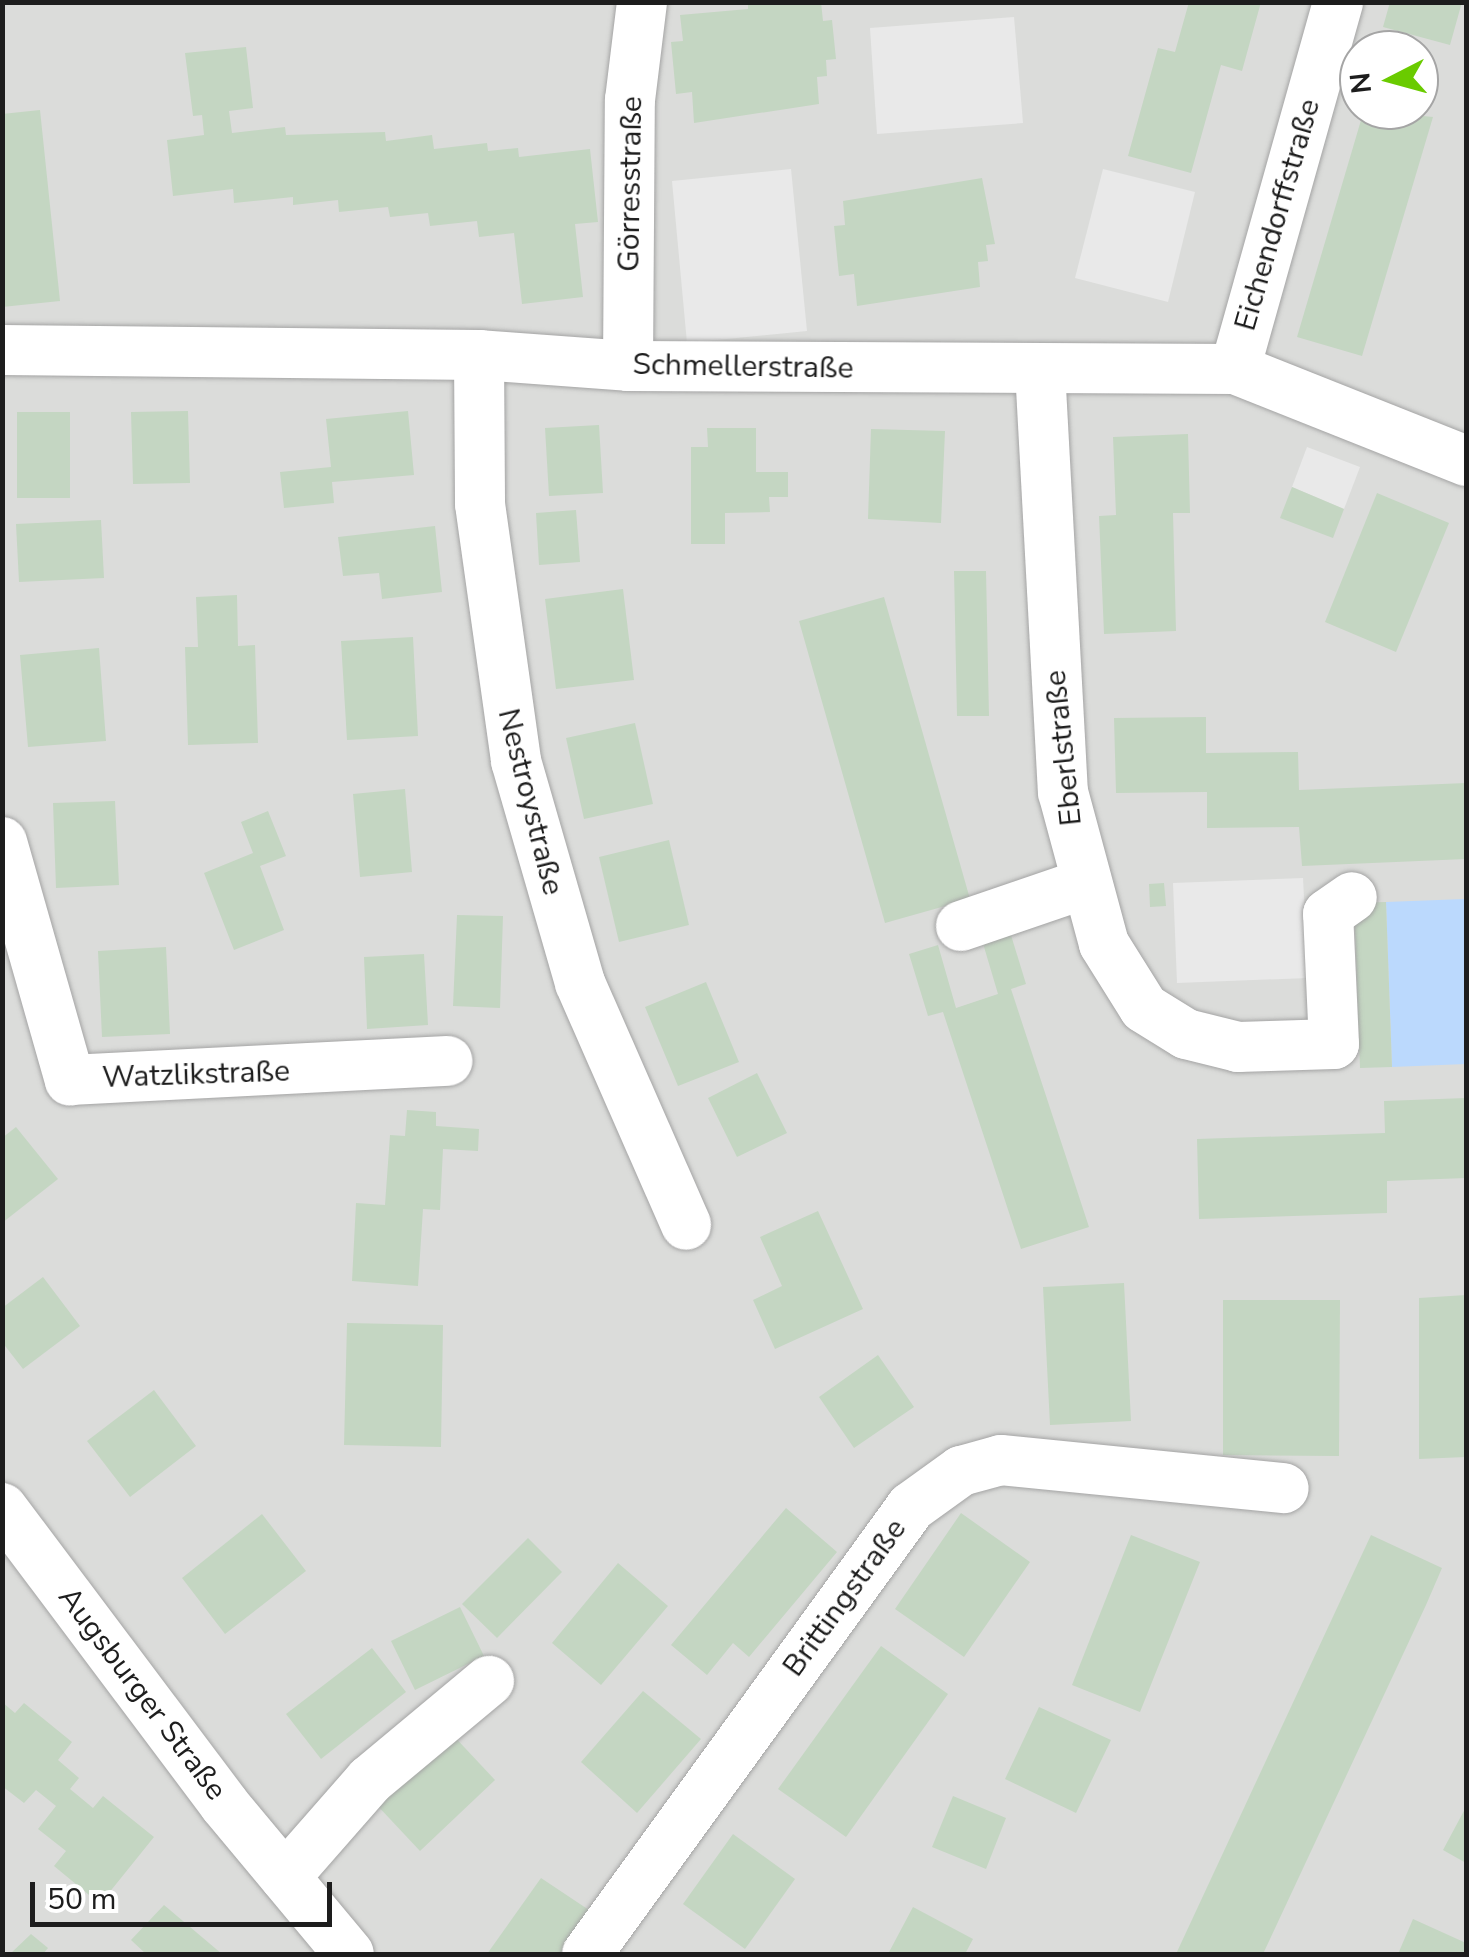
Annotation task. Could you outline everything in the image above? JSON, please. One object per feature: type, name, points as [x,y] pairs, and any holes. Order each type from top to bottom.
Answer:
[{"type":"street","name":"Görresstraße","points":[[628,366],[630,100],[642,2]]},
{"type":"street","name":"Eichendorffstraße","points":[[1235,369],[1338,2]]},
{"type":"street","name":"Schmellerstraße","points":[[2,350],[478,355],[628,366],[1235,369],[1466,461]]},
{"type":"street","name":"Nestroystraße","points":[[478,355],[480,504],[516,760],[580,982],[686,1225]]},
{"type":"street","name":"Eberlstraße","points":[[1040,369],[1063,792],[1084,884],[1104,944],[1144,1008],[1186,1034],[1238,1047],[1334,1044],[1328,914],[1352,897]]},
{"type":"street","name":"Watzlikstraße","points":[[2,842],[70,1080],[448,1061]]},
{"type":"street","points":[[962,926],[1084,884]]},
{"type":"street","name":"Brittingstraße","points":[[587,1954],[911,1507],[961,1471],[1001,1460],[1284,1488]]},
{"type":"street","name":"Augsburger Straße","points":[[2,1508],[285,1877],[349,1954]]},
{"type":"street","points":[[285,1877],[370,1780],[489,1680]]},
{"type":"shaded area","points":[[3,3],[1466,3],[1466,1954],[3,1954]]},
{"type":"shaded area","points":[[1014,17],[1023,123],[877,134],[870,28]]},
{"type":"shaded area","points":[[791,169],[807,331],[687,343],[672,181]]},
{"type":"shaded area","points":[[1103,169],[1195,192],[1168,302],[1075,278]]},
{"type":"shaded area","points":[[1307,447],[1360,467],[1344,509],[1292,487]]},
{"type":"shaded area","points":[[1303,878],[1308,978],[1177,983],[1173,883]]},
{"type":"shaded area","points":[[1464,899],[1466,1064],[1392,1067],[1386,902]]},
{"type":"building","points":[[748,2],[821,2],[823,21],[832,20],[836,59],[826,60],[827,76],[817,77],[819,104],[694,123],[692,92],[676,94],[671,42],[683,41],[680,15],[748,9]]},
{"type":"building","points":[[1189,2],[1261,2],[1242,71],[1221,65],[1191,173],[1128,156],[1158,48],[1175,52]]},
{"type":"building","points":[[1390,2],[1462,2],[1450,45],[1439,42],[1439,30],[1383,27]]},
{"type":"building","points":[[246,47],[253,108],[229,111],[232,133],[285,127],[286,135],[385,132],[386,141],[432,135],[434,149],[487,143],[488,151],[518,148],[519,157],[590,149],[598,222],[575,224],[583,297],[522,304],[514,233],[479,237],[477,221],[430,226],[428,213],[390,217],[388,207],[339,212],[338,200],[293,205],[293,197],[234,203],[233,189],[173,196],[167,140],[204,135],[202,115],[193,116],[185,53]]},
{"type":"building","points":[[40,110],[60,301],[2,307],[2,114]]},
{"type":"building","points":[[1358,130],[1429,130],[1362,356],[1297,337]]},
{"type":"building","points":[[982,178],[995,244],[986,245],[988,261],[978,262],[980,287],[857,306],[854,274],[839,276],[834,226],[845,225],[843,201]]},
{"type":"building","points":[[188,411],[190,483],[133,484],[131,412]]},
{"type":"building","points":[[408,411],[414,475],[332,482],[334,503],[284,508],[280,472],[331,467],[326,419]]},
{"type":"building","points":[[17,412],[70,412],[70,498],[17,498]]},
{"type":"building","points":[[599,425],[603,493],[549,496],[545,428]]},
{"type":"building","points":[[707,428],[756,428],[756,472],[788,472],[788,497],[769,497],[770,512],[725,513],[725,544],[691,544],[691,447],[708,447]]},
{"type":"building","points":[[871,429],[945,431],[941,523],[868,519]]},
{"type":"building","points":[[1188,434],[1190,513],[1173,513],[1176,631],[1104,634],[1099,516],[1116,515],[1113,437]]},
{"type":"building","points":[[1292,487],[1344,509],[1333,538],[1280,518]]},
{"type":"building","points":[[1377,493],[1449,523],[1396,652],[1325,622]]},
{"type":"building","points":[[576,510],[580,562],[539,565],[536,513]]},
{"type":"building","points":[[101,520],[104,578],[19,582],[16,524]]},
{"type":"building","points":[[435,526],[442,592],[382,599],[379,573],[343,576],[338,537]]},
{"type":"building","points":[[954,571],[986,571],[989,716],[957,716]]},
{"type":"building","points":[[623,589],[634,680],[556,689],[545,599]]},
{"type":"building","points":[[237,595],[238,646],[255,645],[258,743],[188,745],[185,647],[198,647],[196,597]]},
{"type":"building","points":[[884,597],[970,899],[885,923],[799,621]]},
{"type":"building","points":[[413,637],[418,736],[347,740],[341,641]]},
{"type":"building","points":[[99,648],[106,741],[28,747],[20,655]]},
{"type":"building","points":[[1206,717],[1206,753],[1298,752],[1299,790],[1466,783],[1466,859],[1302,866],[1299,827],[1207,828],[1207,792],[1116,793],[1114,718]]},
{"type":"building","points":[[635,723],[653,804],[584,819],[566,738]]},
{"type":"building","points":[[405,789],[412,872],[360,877],[353,794]]},
{"type":"building","points":[[115,801],[119,885],[56,888],[53,803]]},
{"type":"building","points":[[268,811],[286,856],[260,866],[284,930],[234,950],[204,873],[253,853],[241,822]]},
{"type":"building","points":[[669,840],[689,925],[619,942],[599,857]]},
{"type":"building","points":[[1164,883],[1166,906],[1150,907],[1149,884]]},
{"type":"building","points":[[1386,902],[1392,1067],[1360,1068],[1354,903]]},
{"type":"building","points":[[457,915],[503,916],[500,1008],[453,1006]]},
{"type":"building","points":[[1007,922],[1026,984],[1011,989],[1089,1227],[1021,1249],[943,1012],[928,1016],[909,954],[938,945],[956,1008],[998,994],[979,930]]},
{"type":"building","points":[[166,947],[170,1034],[102,1037],[98,951]]},
{"type":"building","points":[[424,954],[428,1025],[367,1029],[364,957]]},
{"type":"building","points":[[706,982],[739,1062],[678,1086],[645,1007]]},
{"type":"building","points":[[757,1073],[787,1133],[737,1157],[708,1098]]},
{"type":"building","points":[[1466,1098],[1466,1178],[1387,1181],[1387,1213],[1199,1219],[1197,1139],[1385,1133],[1384,1101]]},
{"type":"building","points":[[407,1110],[436,1112],[436,1126],[479,1129],[478,1151],[443,1149],[440,1210],[423,1209],[418,1286],[352,1281],[356,1203],[385,1205],[390,1135],[405,1136]]},
{"type":"building","points":[[16,1127],[58,1179],[2,1223],[2,1138]]},
{"type":"building","points":[[818,1211],[863,1309],[775,1349],[753,1300],[782,1286],[760,1237]]},
{"type":"building","points":[[43,1277],[80,1326],[23,1369],[2,1342],[2,1308]]},
{"type":"building","points":[[1124,1283],[1131,1421],[1050,1425],[1043,1287]]},
{"type":"building","points":[[1466,1295],[1466,1457],[1419,1459],[1419,1298]]},
{"type":"building","points":[[1223,1300],[1340,1300],[1339,1456],[1223,1455]]},
{"type":"building","points":[[347,1323],[443,1325],[441,1447],[344,1445]]},
{"type":"building","points":[[878,1355],[914,1407],[854,1448],[819,1397]]},
{"type":"building","points":[[154,1390],[196,1446],[130,1497],[87,1441]]},
{"type":"building","points":[[786,1508],[837,1552],[749,1657],[733,1643],[707,1675],[671,1645]]},
{"type":"building","points":[[961,1513],[1030,1562],[964,1657],[895,1609]]},
{"type":"building","points":[[262,1514],[306,1571],[225,1634],[182,1578]]},
{"type":"building","points":[[1131,1535],[1200,1562],[1140,1712],[1072,1685]]},
{"type":"building","points":[[1371,1535],[1442,1568],[1426,1605],[1263,1954],[1176,1954]]},
{"type":"building","points":[[528,1538],[562,1572],[497,1638],[462,1604]]},
{"type":"building","points":[[618,1563],[668,1606],[601,1685],[552,1643]]},
{"type":"building","points":[[460,1607],[484,1656],[415,1690],[391,1641]]},
{"type":"building","points":[[881,1646],[948,1694],[846,1837],[778,1789]]},
{"type":"building","points":[[372,1648],[406,1692],[321,1759],[286,1714]]},
{"type":"building","points":[[643,1691],[701,1739],[637,1813],[581,1762]]},
{"type":"building","points":[[2,1702],[15,1713],[24,1703],[72,1742],[58,1760],[79,1778],[70,1789],[93,1808],[103,1796],[154,1837],[100,1904],[54,1866],[66,1851],[38,1829],[56,1806],[36,1790],[24,1803],[2,1786]]},
{"type":"building","points":[[1039,1707],[1111,1740],[1076,1813],[1005,1779]]},
{"type":"building","points":[[450,1732],[495,1780],[420,1851],[375,1803]]},
{"type":"building","points":[[953,1796],[1006,1818],[986,1869],[932,1847]]},
{"type":"building","points":[[1466,1807],[1466,1863],[1443,1850]]},
{"type":"building","points":[[733,1834],[795,1879],[745,1949],[683,1904]]},
{"type":"building","points":[[541,1878],[592,1912],[560,1954],[487,1954]]},
{"type":"building","points":[[164,1905],[222,1954],[146,1954],[131,1940]]},
{"type":"building","points":[[913,1907],[973,1939],[965,1954],[888,1954]]},
{"type":"building","points":[[1413,1919],[1466,1943],[1465,1954],[1398,1954]]},
{"type":"building","points":[[31,1934],[48,1948],[43,1954],[10,1954]]}]
